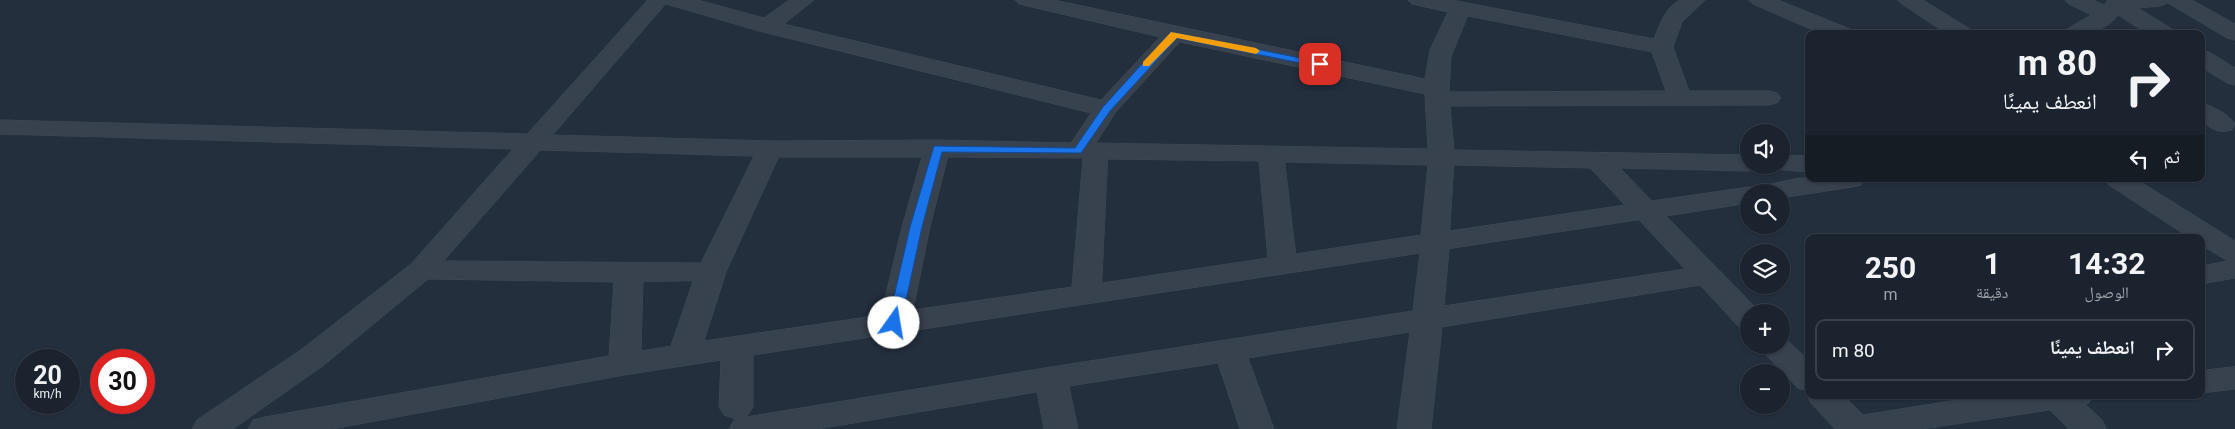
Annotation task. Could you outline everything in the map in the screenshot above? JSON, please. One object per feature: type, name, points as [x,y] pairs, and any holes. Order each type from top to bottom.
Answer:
[{"type":"street","points":[[209,429],[313,357],[421,270],[658,0]]},
{"type":"street","points":[[674,0],[767,26],[1106,109]]},
{"type":"street","points":[[767,26],[803,0]]},
{"type":"street","points":[[1026,0],[1437,94],[1769,98]]},
{"type":"street","points":[[1419,0],[1662,47]]},
{"type":"street","points":[[1522,21],[1534,0]]},
{"type":"street","points":[[1680,98],[1662,47],[1672,20],[1694,0]]},
{"type":"street","points":[[1760,0],[1832,30]]},
{"type":"street","points":[[1909,0],[1956,30]]},
{"type":"street","points":[[2076,0],[2096,23],[2139,30]]},
{"type":"street","points":[[2096,23],[2160,0]]},
{"type":"street","points":[[2178,0],[2235,33]]},
{"type":"street","points":[[1414,429],[1428,319],[1442,157],[1437,94],[1438,63],[1442,46],[1461,8]]},
{"type":"street","points":[[1086,294],[1087,151],[1106,109],[1175,34]]},
{"type":"street","points":[[2205,59],[2235,78]]},
{"type":"street","points":[[2205,113],[2223,126]]},
{"type":"street","points":[[0,127],[770,149],[938,148],[1740,163]]},
{"type":"street","points":[[894,323],[916,227],[938,148]]},
{"type":"street","points":[[684,355],[711,272],[770,149]]},
{"type":"street","points":[[1271,154],[1283,264]]},
{"type":"street","points":[[1596,159],[1740,310]]},
{"type":"street","points":[[1790,164],[1805,164]]},
{"type":"street","points":[[1790,188],[1832,182]]},
{"type":"street","points":[[2123,182],[2204,234]]},
{"type":"street","points":[[265,429],[624,364],[1740,196]]},
{"type":"street","points":[[2205,235],[2235,254]]},
{"type":"street","points":[[2205,274],[2235,269]]},
{"type":"street","points":[[421,270],[629,273],[711,272]]},
{"type":"street","points":[[624,364],[629,273]]},
{"type":"street","points":[[737,347],[741,418],[1051,378],[1707,275]]},
{"type":"street","points":[[1230,351],[1257,429]]},
{"type":"street","points":[[1783,354],[1805,376]]},
{"type":"street","points":[[1051,378],[1061,429]]},
{"type":"street","points":[[2205,382],[2235,378]]},
{"type":"street","points":[[1827,399],[1856,428]]},
{"type":"street","points":[[1852,429],[2043,399]]},
{"type":"street","points":[[2066,399],[2090,429]]},
{"type":"slow traffic","points":[[1146,64],[1175,34],[1256,51]]},
{"type":"route","points":[[894,323],[916,227],[938,148],[1078,151],[1106,109],[1175,34],[1320,64]]}]
